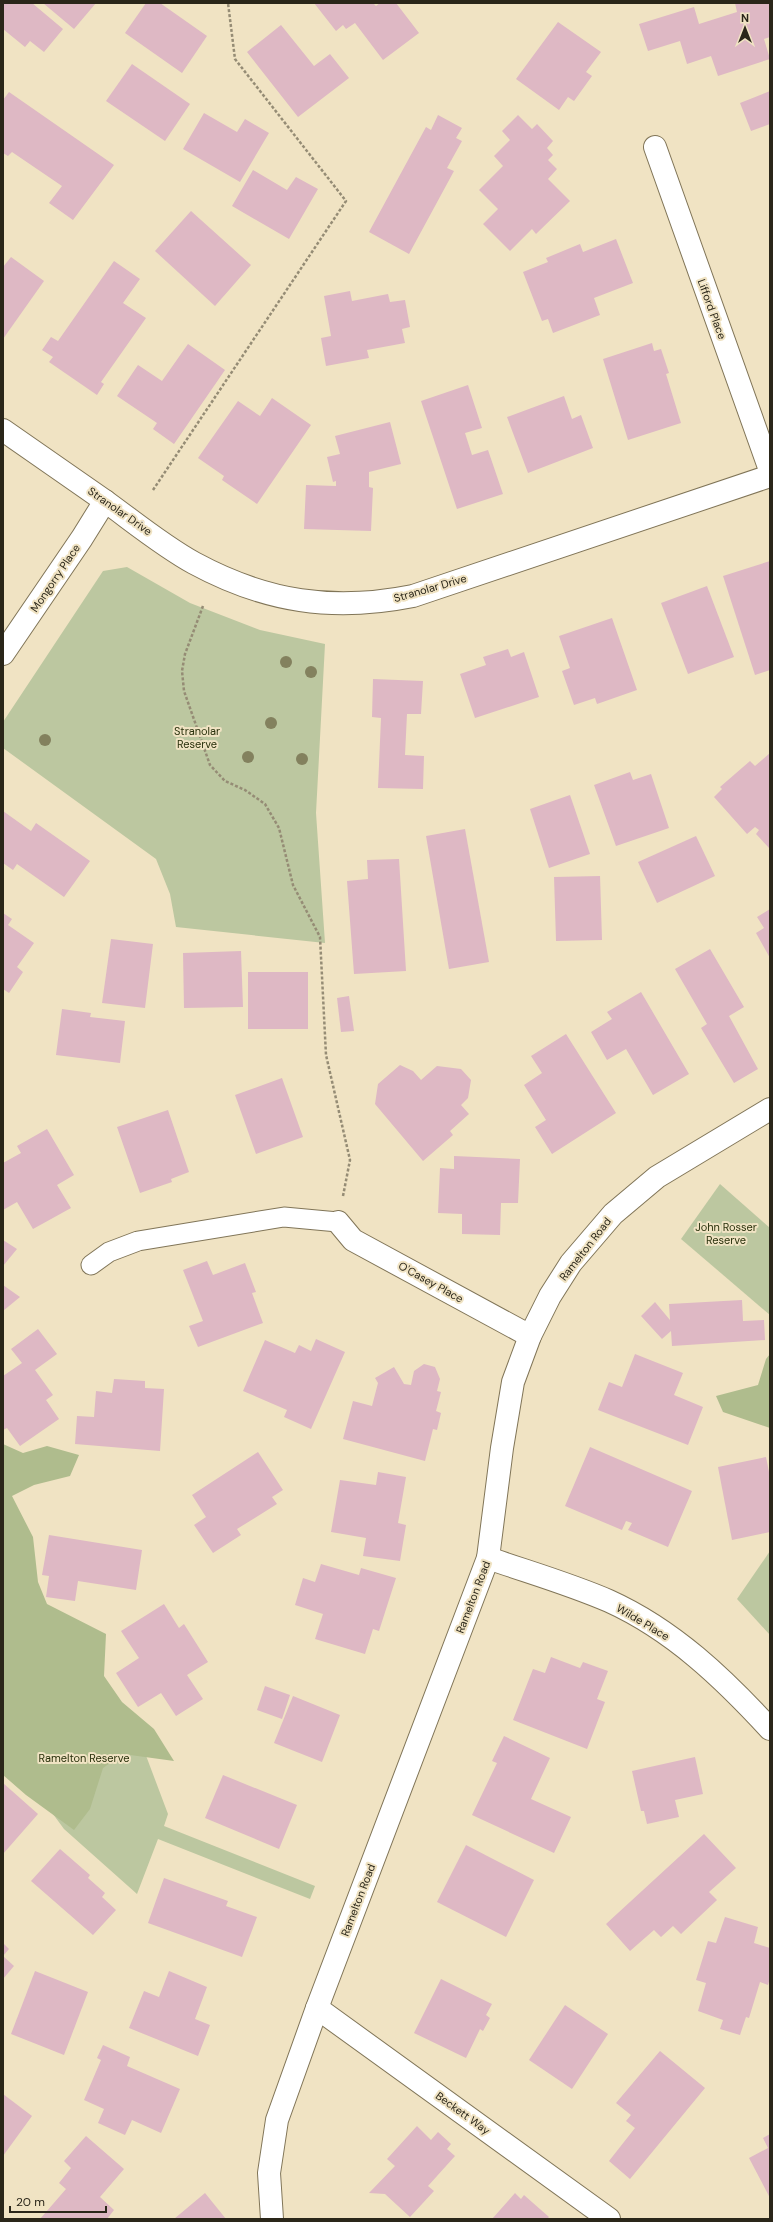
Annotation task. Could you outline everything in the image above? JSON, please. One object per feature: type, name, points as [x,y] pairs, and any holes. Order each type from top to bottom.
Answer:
[{"type":"street","name":"Lifford Place","points":[[655,147],[770,470]]},
{"type":"street","name":"Stranolar Drive","points":[[3,430],[194,562],[257,591],[302,601],[343,604],[381,602],[413,596],[770,476]]},
{"type":"street","name":"Mongorry Place","points":[[3,654],[82,538],[105,501]]},
{"type":"street","name":"Ramelton Road","points":[[272,2219],[269,2173],[277,2120],[317,2008],[488,1558],[502,1448],[513,1382],[530,1336],[550,1296],[571,1263],[613,1214],[657,1177],[770,1109]]},
{"type":"street","name":"O'Casey Place","points":[[338,1222],[353,1240],[530,1336]]},
{"type":"street","name":"Wilde Place","points":[[488,1558],[609,1601],[652,1625],[700,1659],[733,1688],[770,1729]]},
{"type":"street","name":"Beckett Way","points":[[317,2008],[609,2219]]},
{"type":"lane","points":[[91,1265],[110,1252],[138,1241],[284,1217],[338,1222]]},
{"type":"path","points":[[153,490],[346,201],[235,59],[228,3]]},
{"type":"path","points":[[203,606],[185,654],[182,671],[184,691],[195,726],[210,765],[224,781],[245,790],[265,804],[279,828],[293,885],[320,938],[326,1055],[350,1160],[338,1222]]},
{"type":"green space","name":"Stranolar Reserve","points":[[127,567],[190,603],[260,630],[325,644],[316,813],[325,943],[176,927],[170,894],[156,859],[3,748],[3,722],[103,571]]},
{"type":"green space","name":"John Rosser Reserve","points":[[720,1184],[770,1228],[770,1315],[681,1239]]},
{"type":"green space","points":[[770,1354],[770,1428],[723,1412],[716,1396],[758,1385],[766,1359]]},
{"type":"green space","name":"Ramelton Reserve","points":[[3,1444],[23,1453],[47,1446],[79,1455],[70,1476],[34,1485],[12,1496],[33,1537],[38,1582],[47,1604],[106,1634],[104,1676],[122,1702],[154,1729],[174,1761],[123,1754],[103,1768],[90,1809],[74,1830],[26,1795],[3,1775]]},
{"type":"green space","name":"Ramelton Reserve","points":[[3,1494],[16,1547],[70,1649],[136,1729],[168,1814],[164,1826],[315,1886],[310,1899],[158,1839],[137,1894],[64,1829],[3,1746]]},
{"type":"green space","points":[[770,1551],[770,1635],[737,1599]]},
{"type":"building","points":[[3,3],[32,3],[63,29],[44,52],[30,41],[25,47],[3,29]]},
{"type":"building","points":[[43,3],[96,3],[74,29]]},
{"type":"building","points":[[146,3],[160,3],[207,36],[182,73],[125,33]]},
{"type":"building","points":[[314,3],[373,3],[376,6],[380,3],[396,3],[419,33],[383,60],[355,23],[346,29],[343,25],[336,31]]},
{"type":"building","points":[[735,3],[769,3],[770,37],[764,39],[770,59],[718,76],[711,56],[687,64],[680,41],[648,51],[639,24],[694,7],[699,24],[737,12]]},
{"type":"building","points":[[558,22],[601,52],[586,72],[592,76],[574,101],[568,97],[559,110],[516,79]]},
{"type":"building","points":[[281,25],[314,66],[330,54],[349,78],[298,117],[247,52]]},
{"type":"building","points":[[132,64],[190,104],[165,141],[106,101]]},
{"type":"building","points":[[770,91],[770,124],[751,131],[740,103]]},
{"type":"building","points":[[9,92],[114,165],[73,220],[49,203],[62,186],[12,152],[8,156],[3,153],[3,100]]},
{"type":"building","points":[[204,113],[237,132],[245,119],[269,133],[240,182],[183,149]]},
{"type":"building","points":[[438,115],[462,128],[456,138],[462,141],[447,168],[454,171],[409,254],[369,232],[426,127],[431,130]]},
{"type":"building","points":[[518,115],[532,129],[537,124],[553,141],[547,148],[553,155],[548,160],[557,169],[548,179],[570,201],[536,234],[532,229],[510,251],[483,224],[498,209],[479,190],[503,166],[494,156],[510,140],[502,131]]},
{"type":"building","points":[[253,170],[287,190],[296,177],[318,189],[289,239],[232,206]]},
{"type":"building","points":[[191,211],[251,265],[215,306],[155,251]]},
{"type":"building","points":[[616,239],[633,283],[594,298],[600,315],[553,333],[548,319],[542,321],[523,272],[548,262],[546,258],[580,244],[583,252]]},
{"type":"building","points":[[11,257],[44,281],[3,339],[3,267]]},
{"type":"building","points":[[114,261],[140,279],[123,303],[146,318],[101,382],[104,384],[97,395],[49,362],[53,357],[42,350],[51,337],[58,341]]},
{"type":"building","points":[[350,291],[352,301],[388,294],[390,302],[405,300],[410,327],[402,329],[405,343],[367,350],[369,358],[326,366],[321,338],[331,336],[324,296]]},
{"type":"building","points":[[652,343],[654,351],[661,349],[669,373],[666,374],[681,423],[628,440],[603,359]]},
{"type":"building","points":[[188,344],[225,370],[174,444],[153,429],[157,423],[117,396],[138,365],[162,381]]},
{"type":"building","points":[[468,385],[482,428],[465,433],[472,455],[488,450],[503,494],[457,509],[421,401]]},
{"type":"building","points":[[564,396],[572,419],[581,415],[593,448],[528,473],[507,417]]},
{"type":"building","points":[[272,398],[311,425],[257,504],[222,480],[224,476],[198,458],[238,401],[260,416]]},
{"type":"building","points":[[390,422],[401,464],[369,472],[369,487],[373,488],[371,531],[304,529],[306,485],[336,486],[336,481],[333,482],[327,457],[340,454],[335,436]]},
{"type":"building","points":[[770,561],[770,670],[755,675],[723,576]]},
{"type":"building","points":[[707,586],[734,657],[688,674],[661,603]]},
{"type":"building","points":[[612,618],[637,690],[597,704],[595,698],[574,705],[562,671],[570,668],[559,636]]},
{"type":"building","points":[[508,649],[511,657],[524,652],[539,697],[475,718],[460,674],[486,665],[483,657]]},
{"type":"building","points":[[373,679],[423,681],[421,714],[407,714],[405,755],[424,756],[423,789],[378,788],[381,718],[372,717]]},
{"type":"building","points":[[770,753],[770,849],[756,834],[759,830],[755,827],[747,834],[714,797],[722,789],[720,787],[750,761],[755,766]]},
{"type":"building","points":[[630,772],[633,780],[651,774],[669,828],[616,846],[594,785]]},
{"type":"building","points":[[570,795],[590,854],[549,868],[530,809]]},
{"type":"building","points":[[3,811],[31,831],[36,823],[90,861],[64,897],[17,864],[13,870],[3,863]]},
{"type":"building","points":[[465,829],[489,962],[449,969],[426,836]]},
{"type":"building","points":[[696,836],[715,876],[657,903],[638,862]]},
{"type":"building","points":[[399,859],[406,971],[354,974],[347,881],[368,879],[367,860]]},
{"type":"building","points":[[600,876],[602,940],[556,941],[554,877]]},
{"type":"building","points":[[770,909],[770,958],[756,933],[764,928],[757,917]]},
{"type":"building","points":[[3,913],[12,919],[8,925],[34,943],[17,967],[23,972],[9,993],[3,989]]},
{"type":"building","points":[[111,939],[153,944],[145,1008],[102,1003]]},
{"type":"building","points":[[710,949],[744,1007],[729,1016],[758,1069],[734,1083],[701,1028],[707,1024],[675,969]]},
{"type":"building","points":[[241,951],[243,1007],[184,1008],[183,953]]},
{"type":"building","points":[[248,972],[308,972],[308,1029],[248,1029]]},
{"type":"building","points":[[641,992],[689,1074],[653,1095],[626,1049],[607,1060],[591,1032],[612,1019],[607,1012]]},
{"type":"building","points":[[349,996],[354,1031],[341,1032],[337,998]]},
{"type":"building","points":[[62,1009],[91,1013],[90,1017],[125,1021],[120,1063],[56,1055]]},
{"type":"building","points":[[566,1034],[616,1113],[552,1154],[535,1127],[546,1120],[524,1085],[542,1073],[531,1056]]},
{"type":"building","points":[[400,1065],[413,1071],[421,1080],[437,1066],[461,1069],[471,1080],[468,1098],[461,1105],[469,1114],[450,1131],[453,1135],[423,1161],[375,1104],[378,1084]]},
{"type":"building","points":[[282,1078],[303,1137],[256,1154],[235,1095]]},
{"type":"building","points":[[168,1110],[189,1172],[171,1179],[172,1182],[140,1193],[117,1127]]},
{"type":"building","points":[[47,1129],[74,1175],[57,1185],[71,1208],[33,1229],[17,1202],[3,1210],[3,1163],[21,1153],[17,1146]]},
{"type":"building","points":[[454,1156],[520,1159],[518,1203],[501,1203],[500,1235],[462,1234],[462,1214],[438,1213],[440,1168],[454,1169]]},
{"type":"building","points":[[3,1240],[17,1249],[3,1266]]},
{"type":"building","points":[[207,1261],[213,1275],[245,1263],[256,1292],[252,1293],[263,1323],[198,1347],[189,1326],[203,1321],[183,1270]]},
{"type":"building","points":[[3,1285],[20,1297],[3,1311]]},
{"type":"building","points":[[742,1300],[743,1321],[764,1320],[765,1340],[672,1346],[671,1331],[662,1339],[641,1316],[655,1302],[670,1320],[669,1304]]},
{"type":"building","points":[[38,1329],[57,1354],[35,1370],[53,1395],[46,1400],[59,1419],[20,1446],[7,1428],[3,1430],[3,1376],[22,1363],[11,1349]]},
{"type":"building","points":[[316,1339],[345,1352],[311,1429],[284,1417],[287,1410],[243,1391],[265,1340],[295,1353],[299,1345],[311,1351]]},
{"type":"building","points":[[635,1354],[683,1373],[674,1395],[703,1407],[688,1445],[598,1410],[609,1382],[622,1387]]},
{"type":"building","points":[[424,1364],[435,1367],[440,1379],[437,1391],[441,1392],[436,1411],[441,1413],[437,1430],[433,1429],[425,1461],[343,1439],[353,1401],[372,1406],[378,1383],[375,1378],[394,1367],[404,1384],[411,1385],[414,1371]]},
{"type":"building","points":[[114,1379],[145,1381],[145,1388],[164,1389],[160,1451],[75,1444],[77,1416],[94,1417],[96,1391],[112,1393]]},
{"type":"building","points":[[590,1447],[692,1491],[668,1547],[628,1530],[632,1523],[626,1521],[622,1530],[565,1506]]},
{"type":"building","points":[[258,1452],[283,1490],[272,1497],[277,1504],[237,1529],[241,1535],[213,1553],[194,1525],[206,1517],[192,1495]]},
{"type":"building","points":[[766,1457],[770,1477],[770,1532],[732,1540],[718,1467]]},
{"type":"building","points":[[378,1472],[406,1477],[398,1523],[406,1525],[400,1561],[363,1556],[366,1538],[331,1532],[340,1480],[376,1485]]},
{"type":"building","points":[[49,1535],[142,1550],[136,1590],[78,1581],[75,1601],[46,1597],[49,1576],[42,1575]]},
{"type":"building","points":[[321,1564],[359,1575],[361,1568],[396,1578],[379,1631],[373,1629],[365,1654],[315,1639],[323,1614],[295,1605],[303,1578],[315,1582]]},
{"type":"building","points":[[164,1604],[179,1628],[184,1624],[208,1662],[187,1675],[203,1699],[176,1716],[161,1693],[138,1707],[116,1673],[139,1658],[121,1631]]},
{"type":"building","points":[[551,1657],[580,1668],[583,1662],[608,1671],[597,1699],[605,1702],[587,1749],[513,1720],[533,1669],[545,1673]]},
{"type":"building","points":[[265,1686],[290,1695],[282,1719],[257,1710]]},
{"type":"building","points":[[293,1696],[340,1715],[322,1762],[274,1743]]},
{"type":"building","points":[[504,1736],[550,1758],[531,1799],[571,1817],[554,1853],[472,1815],[497,1763],[492,1761]]},
{"type":"building","points":[[695,1757],[703,1794],[675,1800],[679,1817],[647,1824],[644,1811],[641,1811],[632,1771]]},
{"type":"building","points":[[223,1775],[297,1805],[279,1849],[205,1818]]},
{"type":"building","points":[[3,1783],[38,1814],[3,1854]]},
{"type":"building","points":[[704,1834],[736,1868],[709,1892],[717,1900],[681,1934],[673,1926],[661,1937],[654,1930],[630,1951],[606,1924]]},
{"type":"building","points":[[466,1845],[534,1880],[506,1937],[437,1902]]},
{"type":"building","points":[[60,1849],[90,1875],[88,1878],[105,1893],[102,1897],[116,1910],[93,1935],[31,1881]]},
{"type":"building","points":[[164,1878],[228,1901],[226,1906],[257,1917],[242,1957],[148,1923]]},
{"type":"building","points":[[725,1917],[758,1927],[754,1943],[770,1948],[770,1978],[768,1985],[760,1982],[749,2018],[746,2017],[740,2035],[720,2029],[723,2020],[698,2011],[706,1983],[696,1980],[708,1941],[716,1943]]},
{"type":"building","points":[[3,1943],[9,1949],[3,1956]]},
{"type":"building","points":[[3,1956],[14,1966],[3,1979]]},
{"type":"building","points":[[35,1971],[88,1992],[64,2055],[11,2034]]},
{"type":"building","points":[[169,1971],[207,1987],[195,2019],[210,2025],[198,2056],[129,2028],[144,1991],[159,1997]]},
{"type":"building","points":[[441,1979],[492,2004],[486,2015],[490,2018],[483,2031],[480,2029],[466,2058],[414,2033]]},
{"type":"building","points":[[565,2005],[608,2034],[572,2089],[529,2060]]},
{"type":"building","points":[[103,2045],[130,2057],[127,2066],[180,2089],[161,2133],[132,2120],[125,2135],[98,2123],[104,2109],[84,2100],[101,2060],[97,2058]]},
{"type":"building","points":[[660,2051],[705,2088],[630,2179],[609,2161],[635,2128],[626,2121],[631,2115],[616,2103]]},
{"type":"building","points":[[3,2094],[32,2116],[3,2156]]},
{"type":"building","points":[[417,2126],[431,2140],[438,2132],[451,2144],[447,2149],[455,2156],[428,2186],[434,2191],[410,2217],[385,2194],[369,2193],[395,2166],[387,2159]]},
{"type":"building","points":[[770,2134],[770,2198],[749,2158],[768,2148],[763,2138]]},
{"type":"building","points":[[86,2136],[124,2169],[100,2197],[114,2210],[107,2219],[40,2219],[66,2189],[59,2183],[71,2168],[64,2161]]},
{"type":"building","points":[[205,2193],[226,2219],[174,2219]]},
{"type":"building","points":[[515,2193],[521,2199],[524,2195],[549,2217],[547,2219],[492,2219]]}]
